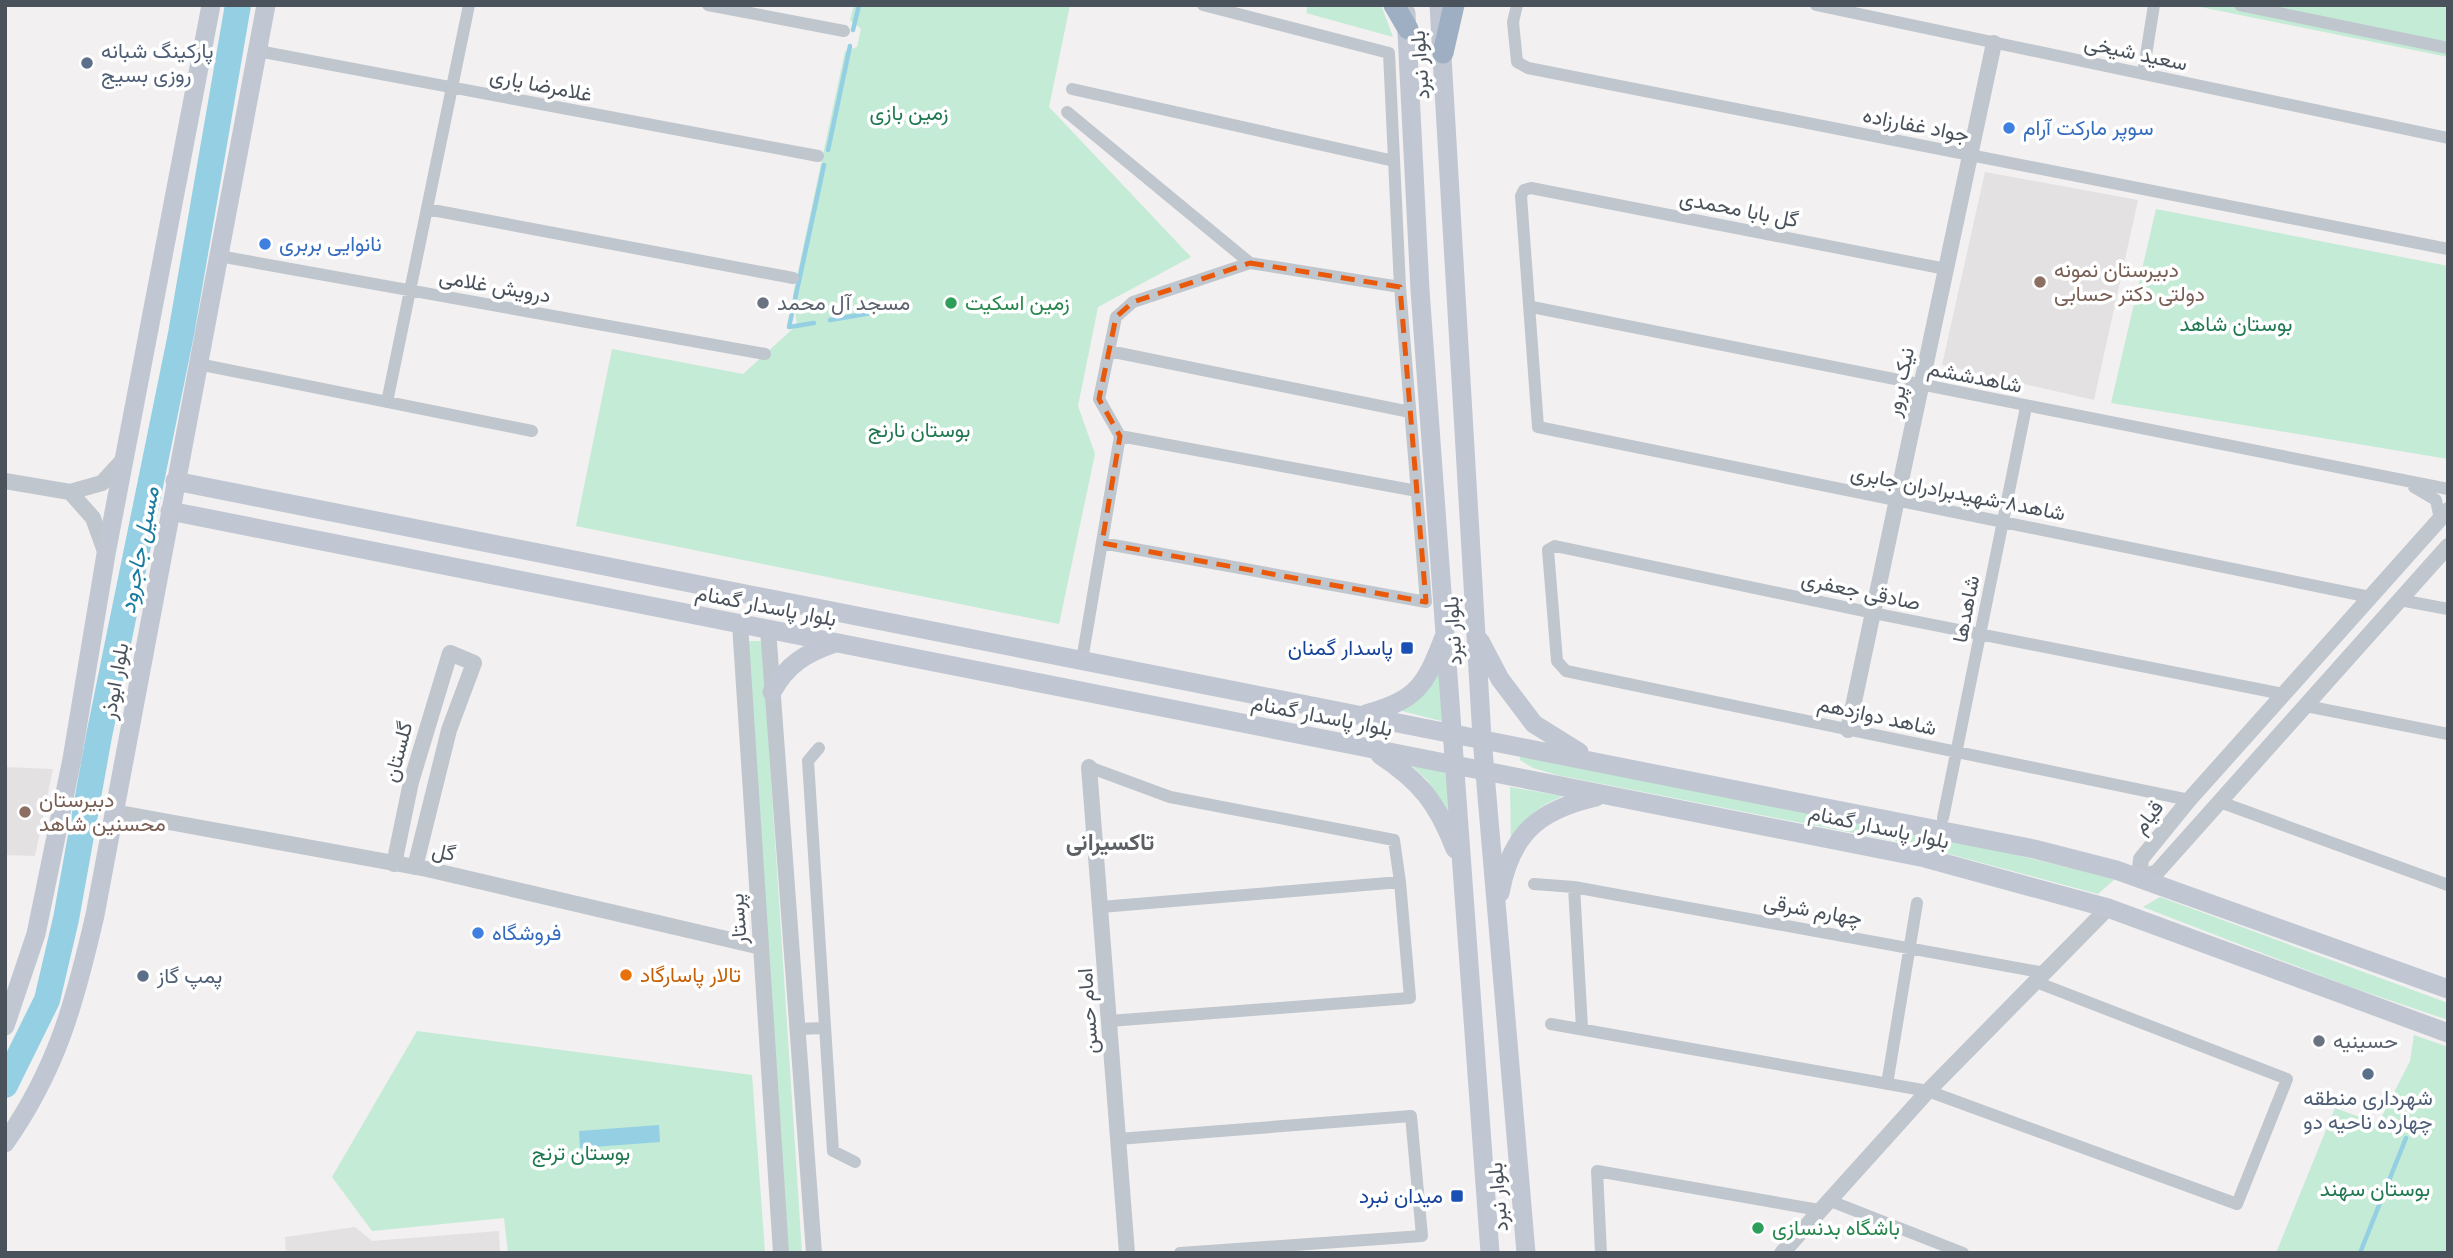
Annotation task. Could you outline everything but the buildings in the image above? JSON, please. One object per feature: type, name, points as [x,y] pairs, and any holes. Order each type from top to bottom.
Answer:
[{"type":"highway","points":[[1394,5],[1408,29]]},
{"type":"highway","points":[[1443,53],[1454,5]]},
{"type":"main road","name":"بلوار ابوذر","points":[[5,1026],[36,934],[72,759],[106,554],[211,5]]},
{"type":"main road","name":"بلوار ابوذر","points":[[5,1143],[26,1113],[51,1064],[76,999],[114,812],[266,5]]},
{"type":"main road","name":"بلوار نبرد","points":[[1405,5],[1419,290],[1490,1253]]},
{"type":"main road","name":"بلوار نبرد","points":[[1439,5],[1482,738],[1526,1253]]},
{"type":"main road","name":"بلوار پاسدار گمنام","points":[[175,481],[1925,825],[2034,849],[2139,878],[2448,989]]},
{"type":"main road","name":"بلوار پاسدار گمنام","points":[[170,511],[741,633],[835,643],[1925,858],[2108,908],[2448,1032]]},
{"type":"main road","points":[[1363,715],[1398,704],[1426,681],[1445,633]]},
{"type":"main road","points":[[1476,634],[1500,679],[1534,724],[1590,760]]},
{"type":"main road","points":[[772,692],[790,665],[809,652],[835,643]]},
{"type":"main road","points":[[1370,748],[1424,790],[1445,821],[1463,872]]},
{"type":"main road","points":[[1497,911],[1503,875],[1528,827],[1546,813],[1566,804],[1605,795]]},
{"type":"street","points":[[387,402],[469,5]]},
{"type":"street","points":[[708,5],[844,31]]},
{"type":"street","points":[[1102,543],[1426,602],[1401,287],[1388,53],[1203,5]]},
{"type":"street","name":"جواد غفارزاده","points":[[1517,5],[1514,47],[1517,62],[1528,68],[2448,248]]},
{"type":"street","name":"سعید شیخی","points":[[1816,5],[2448,138]]},
{"type":"street","points":[[2143,74],[2154,5]]},
{"type":"street","points":[[2240,5],[2448,48]]},
{"type":"street","name":"نیک پرور","points":[[1848,730],[1994,43]]},
{"type":"street","name":"غلامرضا یاری","points":[[258,51],[818,156]]},
{"type":"street","points":[[1072,89],[1394,161]]},
{"type":"street","points":[[1067,112],[1250,262]]},
{"type":"street","name":"گل بابا محمدی","points":[[1532,307],[1521,197],[1524,190],[1531,188],[1946,269]]},
{"type":"street","points":[[427,209],[793,278]]},
{"type":"street","name":"درویش غلامی","points":[[219,256],[765,354]]},
{"type":"street","points":[[1082,660],[1120,436],[1099,399],[1116,317],[1133,302],[1250,262],[1401,287]]},
{"type":"street","name":"شاهدششم","points":[[1532,307],[2448,489]]},
{"type":"street","name":"شاهد۸-شهیدبرادران جابری","points":[[1532,307],[1538,426],[2370,597]]},
{"type":"street","points":[[1109,351],[1410,412]]},
{"type":"street","points":[[198,364],[532,431]]},
{"type":"street","name":"شاهدها","points":[[1943,818],[2026,407]]},
{"type":"street","points":[[1120,436],[1417,491]]},
{"type":"street","points":[[5,481],[70,492],[102,483],[124,459]]},
{"type":"street","name":"شاهدششم","points":[[2370,474],[2428,494],[2437,500],[2444,514]]},
{"type":"street","points":[[70,492],[93,518],[106,554]]},
{"type":"street","name":"قیام","points":[[2444,514],[2189,800],[2141,859],[2139,878],[2157,872],[2448,546]]},
{"type":"street","name":"صادقی جعفری","points":[[1559,666],[1547,555],[1548,550],[1555,546],[1980,635],[2283,694]]},
{"type":"street","points":[[2400,600],[2448,609]]},
{"type":"street","name":"پرستار","points":[[741,633],[781,1253]]},
{"type":"street","points":[[768,636],[814,1253]]},
{"type":"street","name":"گلستان","points":[[394,864],[411,782],[450,653],[474,663],[449,730],[415,867]]},
{"type":"street","name":"شاهد دوازدهم","points":[[1559,666],[1566,671],[2189,800]]},
{"type":"street","points":[[2306,706],[2448,734]]},
{"type":"street","points":[[818,748],[807,761],[833,1151],[855,1162]]},
{"type":"street","points":[[1089,767],[1170,797],[1394,840],[1410,998],[1110,1021]]},
{"type":"street","name":"امام حسن","points":[[1089,767],[1126,1253]]},
{"type":"street","points":[[2220,802],[2448,885]]},
{"type":"street","name":"گل","points":[[114,812],[415,867],[761,947]]},
{"type":"street","points":[[1101,907],[1400,881]]},
{"type":"street","name":"چهارم شرقی","points":[[1534,884],[1574,887],[1910,947],[2040,977],[2287,1079],[2237,1204],[1928,1091]]},
{"type":"street","points":[[1574,887],[1582,1028]]},
{"type":"street","points":[[1887,1084],[1917,903]]},
{"type":"street","points":[[1782,1253],[1928,1091],[2108,908]]},
{"type":"street","points":[[1550,1024],[1928,1091]]},
{"type":"street","points":[[797,1029],[825,1028]]},
{"type":"street","points":[[1118,1139],[1411,1116],[1422,1236],[1180,1253]]},
{"type":"street","points":[[1601,1253],[1597,1171],[1823,1205],[1963,1253]]},
{"type":"highlighted area","points":[[1250,263],[1400,287],[1426,602],[1102,543],[1120,436],[1099,399],[1116,317],[1133,302]]},
{"type":"shaded area","name":"دبیرستان نمونه دولتی دکتر حسابی","points":[[1985,172],[2138,200],[2094,400],[1942,365]]},
{"type":"shaded area","name":"دبیرستان محسنین شاهد","points":[[5,767],[53,769],[35,856],[5,855]]},
{"type":"shaded area","points":[[355,1227],[372,1241],[499,1231],[500,1253],[286,1253],[285,1237]]},
{"type":"green space","name":"بوستان نارنج","points":[[854,5],[1070,5],[1049,107],[1191,257],[1098,307],[1078,406],[1095,454],[1059,624],[576,526],[612,349],[743,374],[797,325],[793,295],[845,51],[857,47],[861,29],[850,20]]},
{"type":"green space","points":[[1308,5],[1381,5],[1393,37],[1306,13]]},
{"type":"green space","points":[[2191,5],[2448,5],[2448,57]]},
{"type":"green space","name":"بوستان شاهد","points":[[2156,209],[2448,266],[2448,459],[2111,403]]},
{"type":"green space","points":[[748,641],[762,641],[802,1253],[788,1253]]},
{"type":"green space","points":[[1441,662],[1445,722],[1402,711]]},
{"type":"green space","points":[[1520,754],[1922,832],[2115,879],[2098,894],[1919,846],[1557,775],[1533,768],[1520,760]]},
{"type":"green space","points":[[1408,762],[1448,770],[1454,826],[1427,780]]},
{"type":"green space","points":[[1510,787],[1563,796],[1531,814],[1511,845]]},
{"type":"green space","points":[[2160,897],[2448,1003],[2448,1020],[2348,986],[2143,907]]},
{"type":"green space","name":"بوستان ترنج","points":[[417,1031],[752,1075],[765,1253],[508,1253],[504,1218],[372,1231],[332,1177]]},
{"type":"green space","name":"بوستان سهند","points":[[2414,1035],[2448,1047],[2448,1253],[2276,1253],[2335,1108],[2378,1124],[2410,1061]]},
{"type":"water","points":[[659,1125],[660,1142],[580,1148],[579,1131]]},
{"type":"waterway","name":"مسیل جاجرود","points":[[5,1085],[47,1000],[66,919],[99,736],[181,334],[238,5]]},
{"type":"waterway","points":[[853,30],[859,5]]},
{"type":"waterway","points":[[828,150],[850,46]]},
{"type":"waterway","points":[[814,323],[789,327],[824,165]]},
{"type":"waterway","points":[[893,310],[901,308]]},
{"type":"waterway","points":[[830,320],[877,312]]},
{"type":"waterway","points":[[2360,1253],[2406,1138]]},
{"type":"place","name":"پارکینگ شبانه روزی بسیج","points":[[87,63]]},
{"type":"place","name":"سوپر مارکت آرام","points":[[2009,128]]},
{"type":"place","name":"نانوایی بربری","points":[[265,244]]},
{"type":"place","name":"دبیرستان نمونه دولتی دکتر حسابی","points":[[2040,282]]},
{"type":"place","name":"مسجد آل محمد","points":[[763,303]]},
{"type":"place","name":"زمین اسکیت","points":[[951,303]]},
{"type":"place","name":"پاسدار گمنان","points":[[1407,648]]},
{"type":"place","name":"دبیرستان محسنین شاهد","points":[[25,812]]},
{"type":"place","name":"فروشگاه","points":[[478,933]]},
{"type":"place","name":"تالار پاسارگاد","points":[[626,975]]},
{"type":"place","name":"پمپ گاز","points":[[143,976]]},
{"type":"place","name":"حسینیه","points":[[2319,1041]]},
{"type":"place","name":"شهرداری منطقه چهارده ناحیه دو","points":[[2368,1074]]},
{"type":"place","name":"میدان نبرد","points":[[1457,1196]]},
{"type":"place","name":"باشگاه بدنسازی","points":[[1758,1228]]},
{"type":"district","name":"تاکسیرانی","points":[[1110,842]]},
{"type":"park label","name":"زمین بازی","points":[[909,113]]}]
